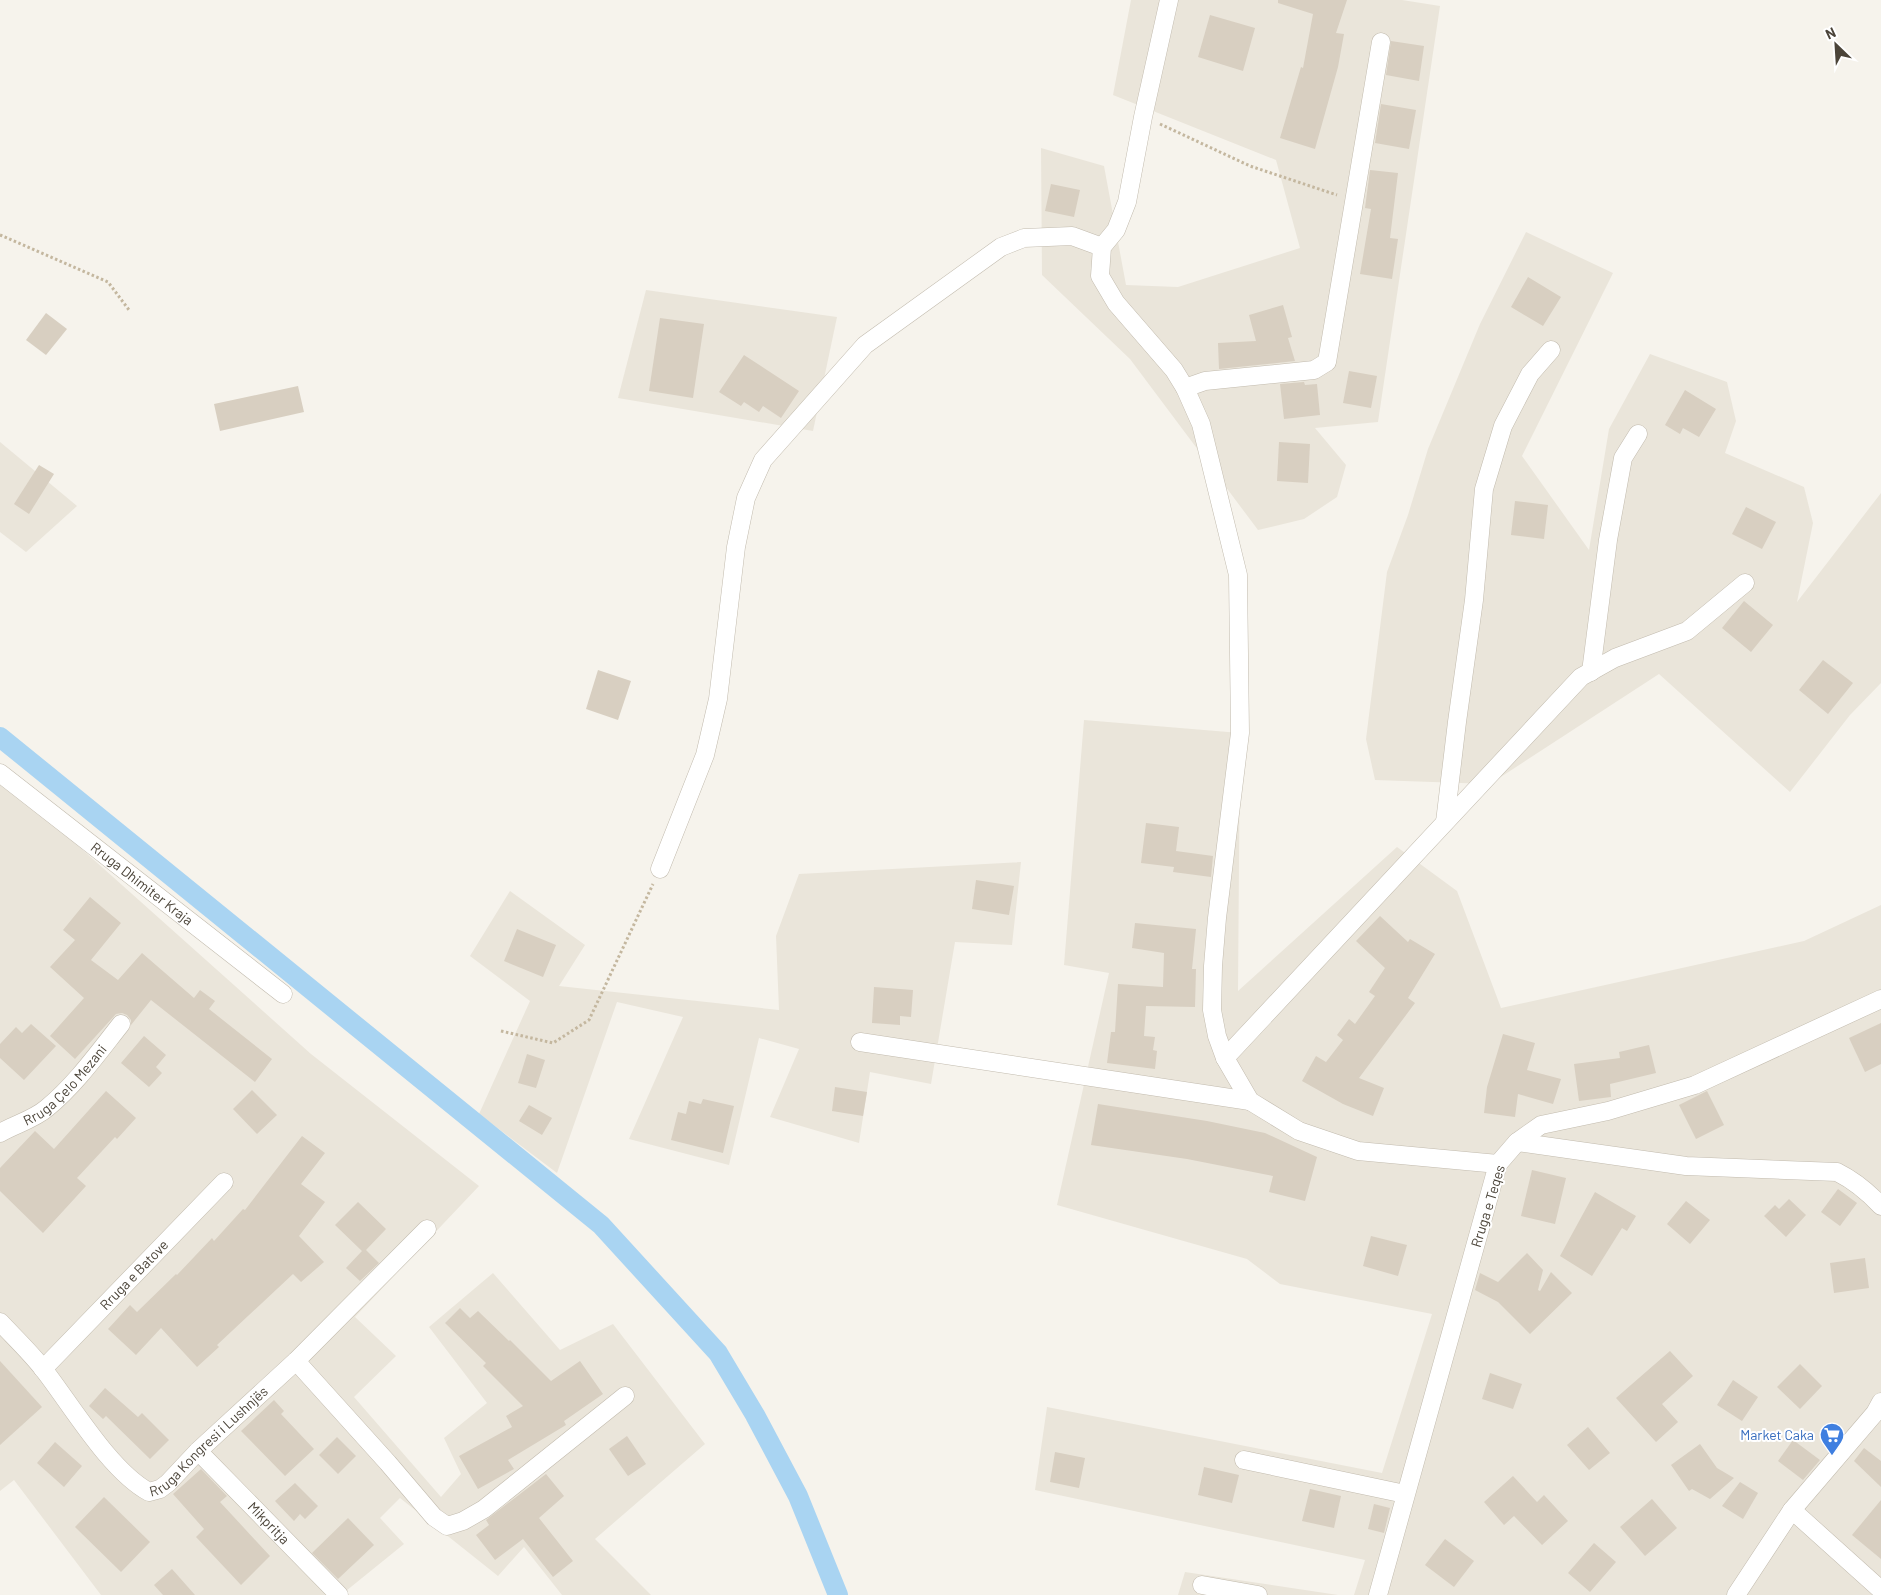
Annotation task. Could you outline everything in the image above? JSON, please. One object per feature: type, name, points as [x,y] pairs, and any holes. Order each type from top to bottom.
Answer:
[{"type":"street","points":[[1169,0],[1143,117],[1127,202],[1116,230],[1102,247],[1100,276],[1116,303],[1174,370],[1185,388],[1201,424],[1238,575],[1240,733],[1217,918],[1212,1010],[1217,1036],[1225,1058],[1250,1101]]},
{"type":"street","points":[[1185,388],[1205,381],[1314,370],[1327,362],[1381,42]]},
{"type":"street","points":[[660,869],[705,755],[718,699],[736,547],[746,498],[763,460],[865,344],[1001,247],[1024,238],[1072,236],[1102,247]]},
{"type":"street","points":[[1445,822],[1474,600],[1484,489],[1503,426],[1530,374],[1551,350]]},
{"type":"street","points":[[1591,672],[1608,540],[1623,458],[1638,434]]},
{"type":"street","points":[[1225,1058],[1581,677],[1615,658],[1688,631],[1745,583]]},
{"type":"street","name":"Rruga Dhimiter Kraja","points":[[0,773],[282,994]]},
{"type":"street","name":"Rruga e Teqes","points":[[1378,1595],[1498,1164],[1517,1142],[1542,1125],[1608,1111],[1695,1085],[1881,999]]},
{"type":"street","name":"Rruga Çelo Mezani","points":[[0,1133],[29,1120],[47,1109],[74,1082],[121,1024]]},
{"type":"street","points":[[860,1042],[1250,1101],[1299,1131],[1358,1151],[1498,1164]]},
{"type":"street","points":[[1517,1142],[1686,1166],[1837,1172],[1851,1178],[1881,1206]]},
{"type":"street","name":"Rruga e Batove","points":[[43,1369],[224,1182]]},
{"type":"street","name":"Rruga Kongresi i Lushnjës","points":[[0,1322],[43,1369],[110,1458],[144,1490],[149,1492],[164,1486],[198,1451],[296,1361],[427,1229]]},
{"type":"street","points":[[296,1361],[434,1517],[447,1526],[463,1521],[484,1509],[625,1396]]},
{"type":"street","points":[[1736,1595],[1792,1510],[1875,1413],[1881,1402]]},
{"type":"street","name":"Mikpritja","points":[[198,1451],[339,1595]]},
{"type":"street","points":[[1244,1460],[1405,1494]]},
{"type":"street","points":[[1792,1510],[1881,1590]]},
{"type":"street","points":[[1202,1585],[1258,1595]]},
{"type":"path","points":[[1143,117],[1250,166],[1354,201]]},
{"type":"path","points":[[0,235],[108,282],[130,310]]},
{"type":"path","points":[[501,1031],[553,1043],[589,1020],[660,869]]},
{"type":"shaded area","points":[[1131,0],[1402,0],[1440,6],[1378,422],[1315,428],[1346,465],[1337,497],[1304,519],[1258,530],[1130,359],[1042,275],[1041,148],[1104,166],[1126,285],[1178,287],[1300,248],[1276,160],[1113,95]]},
{"type":"shaded area","points":[[1526,232],[1613,273],[1522,456],[1589,550],[1609,429],[1650,354],[1727,382],[1736,421],[1725,453],[1804,487],[1813,523],[1797,602],[1881,493],[1881,683],[1850,715],[1790,792],[1659,674],[1490,784],[1375,780],[1366,739],[1387,572],[1408,515],[1428,449],[1480,324]]},
{"type":"shaded area","points":[[646,290],[837,317],[813,431],[618,398]]},
{"type":"shaded area","points":[[0,442],[77,506],[26,552],[0,532]]},
{"type":"shaded area","points":[[1084,720],[1240,733],[1238,991],[1397,847],[1457,891],[1501,1008],[1804,941],[1881,905],[1881,1595],[1354,1595],[1365,1560],[1035,1490],[1047,1407],[1382,1473],[1432,1314],[1280,1284],[1247,1259],[1057,1205],[1109,973],[1064,965]]},
{"type":"shaded area","points":[[0,776],[311,1054],[479,1186],[355,1317],[396,1356],[354,1397],[441,1497],[461,1474],[444,1438],[487,1403],[429,1327],[493,1273],[560,1350],[613,1324],[705,1444],[595,1539],[651,1595],[562,1595],[524,1547],[498,1576],[400,1498],[380,1518],[404,1544],[341,1595],[101,1595],[14,1480],[0,1491]]},
{"type":"shaded area","points":[[1021,862],[1012,945],[955,942],[931,1084],[870,1072],[859,1143],[770,1117],[799,1049],[759,1038],[729,1165],[629,1139],[683,1017],[617,1002],[557,1173],[479,1114],[530,1001],[470,956],[510,891],[585,945],[559,986],[779,1010],[776,936],[799,874]]},
{"type":"shaded area","points":[[1185,1572],[1338,1595],[1178,1595]]},
{"type":"building","points":[[1278,0],[1347,0],[1336,33],[1344,34],[1338,67],[1315,149],[1280,138],[1301,67],[1303,68],[1313,14],[1278,3]]},
{"type":"building","points":[[1210,15],[1255,28],[1243,71],[1198,57]]},
{"type":"building","points":[[1391,41],[1424,46],[1419,81],[1386,75]]},
{"type":"building","points":[[1381,104],[1416,110],[1409,149],[1375,143]]},
{"type":"building","points":[[1370,170],[1398,173],[1390,238],[1398,239],[1392,279],[1360,274],[1371,209],[1365,208]]},
{"type":"building","points":[[1051,184],[1080,190],[1074,217],[1045,211]]},
{"type":"building","points":[[1528,277],[1561,297],[1543,326],[1511,307]]},
{"type":"building","points":[[1283,305],[1292,337],[1288,338],[1295,361],[1219,369],[1218,343],[1256,341],[1249,315]]},
{"type":"building","points":[[46,313],[67,329],[46,355],[26,340]]},
{"type":"building","points":[[660,318],[704,324],[693,398],[649,391]]},
{"type":"building","points":[[744,355],[799,391],[781,418],[763,406],[759,412],[744,402],[741,406],[719,392]]},
{"type":"building","points":[[1349,371],[1377,376],[1371,408],[1343,403]]},
{"type":"building","points":[[1304,382],[1305,385],[1317,384],[1320,415],[1284,419],[1280,384]]},
{"type":"building","points":[[298,386],[304,412],[220,431],[214,404]]},
{"type":"building","points":[[1685,390],[1716,409],[1699,437],[1683,428],[1680,434],[1665,425]]},
{"type":"building","points":[[1279,442],[1310,444],[1308,483],[1277,481]]},
{"type":"building","points":[[39,465],[54,474],[29,514],[14,504]]},
{"type":"building","points":[[1515,501],[1548,505],[1544,539],[1511,535]]},
{"type":"building","points":[[1746,507],[1776,522],[1762,549],[1732,534]]},
{"type":"building","points":[[1744,601],[1773,625],[1751,652],[1722,628]]},
{"type":"building","points":[[1823,660],[1853,683],[1828,714],[1799,690]]},
{"type":"building","points":[[598,670],[631,681],[618,720],[586,709]]},
{"type":"building","points":[[1146,823],[1179,827],[1176,851],[1213,856],[1211,877],[1173,872],[1174,867],[1141,863]]},
{"type":"building","points":[[976,880],[1014,886],[1009,915],[972,909]]},
{"type":"building","points":[[90,897],[121,923],[91,960],[118,980],[142,953],[194,998],[200,990],[215,1001],[209,1009],[272,1059],[255,1082],[151,1000],[131,1025],[131,1020],[127,1015],[122,1013],[116,1014],[75,1059],[50,1036],[84,998],[50,967],[75,940],[63,930]]},
{"type":"building","points":[[1380,916],[1408,942],[1410,939],[1435,954],[1408,998],[1415,1003],[1359,1078],[1384,1088],[1373,1116],[1343,1104],[1302,1081],[1316,1056],[1326,1062],[1343,1040],[1337,1035],[1349,1019],[1355,1024],[1375,996],[1369,992],[1385,968],[1356,941]]},
{"type":"building","points":[[1135,923],[1196,929],[1192,969],[1196,969],[1195,1007],[1146,1006],[1144,1036],[1155,1037],[1153,1050],[1157,1051],[1155,1069],[1107,1063],[1111,1032],[1115,1032],[1118,984],[1163,987],[1164,953],[1132,948]]},
{"type":"building","points":[[517,929],[556,945],[543,977],[504,961]]},
{"type":"building","points":[[874,987],[913,990],[911,1017],[900,1016],[900,1025],[872,1023]]},
{"type":"building","points":[[1881,1023],[1881,1064],[1865,1072],[1849,1038]]},
{"type":"building","points":[[31,1024],[56,1046],[24,1080],[0,1058],[0,1044],[16,1027],[22,1033]]},
{"type":"building","points":[[1503,1034],[1535,1043],[1527,1070],[1561,1079],[1553,1104],[1518,1094],[1515,1117],[1484,1113],[1487,1087]]},
{"type":"building","points":[[144,1036],[166,1055],[156,1067],[162,1073],[149,1087],[121,1063]]},
{"type":"building","points":[[1649,1045],[1656,1073],[1610,1084],[1611,1097],[1579,1101],[1574,1064],[1620,1058],[1619,1052]]},
{"type":"building","points":[[527,1054],[545,1060],[536,1088],[518,1083]]},
{"type":"building","points":[[835,1087],[867,1092],[863,1116],[832,1111]]},
{"type":"building","points":[[252,1090],[277,1115],[257,1134],[233,1109]]},
{"type":"building","points":[[106,1091],[136,1118],[117,1139],[115,1137],[77,1178],[86,1186],[43,1233],[0,1191],[0,1168],[35,1131],[54,1149]]},
{"type":"building","points":[[1707,1091],[1724,1125],[1696,1139],[1679,1105]]},
{"type":"building","points":[[703,1099],[734,1106],[723,1153],[671,1140],[678,1112],[686,1114],[689,1101],[701,1104]]},
{"type":"building","points":[[1098,1104],[1207,1121],[1265,1133],[1317,1157],[1305,1201],[1269,1192],[1273,1176],[1187,1159],[1091,1145]]},
{"type":"building","points":[[529,1105],[552,1118],[542,1135],[519,1121]]},
{"type":"building","points":[[302,1136],[325,1153],[301,1184],[325,1202],[299,1236],[324,1262],[301,1282],[293,1274],[217,1345],[219,1347],[197,1367],[161,1328],[136,1355],[108,1329],[130,1305],[137,1312],[177,1275],[212,1238],[214,1241],[243,1209],[245,1210]]},
{"type":"building","points":[[1532,1170],[1566,1178],[1555,1224],[1521,1216]]},
{"type":"building","points":[[1838,1189],[1857,1203],[1840,1226],[1821,1212]]},
{"type":"building","points":[[1595,1192],[1636,1216],[1627,1231],[1622,1228],[1592,1276],[1560,1256]]},
{"type":"building","points":[[1789,1199],[1806,1215],[1786,1237],[1764,1216],[1775,1205],[1779,1209]]},
{"type":"building","points":[[1686,1201],[1710,1220],[1690,1244],[1667,1224]]},
{"type":"building","points":[[358,1202],[386,1229],[366,1250],[379,1263],[360,1281],[346,1268],[362,1251],[335,1225]]},
{"type":"building","points":[[1371,1236],[1407,1245],[1398,1276],[1363,1266]]},
{"type":"building","points":[[1527,1253],[1543,1270],[1538,1290],[1540,1291],[1551,1272],[1572,1293],[1530,1334],[1498,1302],[1475,1290],[1480,1273],[1498,1282]]},
{"type":"building","points":[[1865,1258],[1869,1288],[1834,1293],[1830,1263]]},
{"type":"building","points":[[460,1308],[470,1318],[478,1311],[551,1381],[580,1361],[603,1394],[564,1421],[566,1425],[508,1460],[514,1469],[478,1489],[459,1456],[512,1427],[506,1416],[523,1406],[483,1366],[486,1363],[445,1323]]},
{"type":"building","points":[[1670,1351],[1693,1376],[1662,1404],[1678,1422],[1656,1442],[1616,1398]]},
{"type":"building","points":[[0,1361],[42,1407],[0,1445]]},
{"type":"building","points":[[1800,1364],[1822,1386],[1800,1409],[1777,1387]]},
{"type":"building","points":[[1490,1373],[1522,1384],[1513,1409],[1482,1399]]},
{"type":"building","points":[[1733,1380],[1758,1397],[1742,1421],[1717,1405]]},
{"type":"building","points":[[105,1388],[138,1417],[142,1413],[169,1440],[150,1459],[106,1416],[103,1419],[89,1406]]},
{"type":"building","points":[[274,1400],[284,1411],[281,1414],[314,1449],[285,1476],[241,1431]]},
{"type":"building","points":[[1588,1427],[1610,1453],[1589,1470],[1567,1445]]},
{"type":"building","points":[[627,1436],[646,1464],[628,1476],[609,1449]]},
{"type":"building","points":[[337,1437],[356,1456],[338,1474],[319,1455]]},
{"type":"building","points":[[1793,1440],[1820,1460],[1803,1480],[1778,1461]]},
{"type":"building","points":[[55,1442],[82,1466],[64,1487],[37,1463]]},
{"type":"building","points":[[1700,1444],[1717,1468],[1734,1478],[1710,1499],[1692,1489],[1689,1491],[1671,1465]]},
{"type":"building","points":[[1864,1448],[1881,1461],[1881,1487],[1854,1461]]},
{"type":"building","points":[[1055,1452],[1085,1458],[1079,1488],[1050,1482]]},
{"type":"building","points":[[1204,1467],[1239,1475],[1232,1503],[1198,1495]]},
{"type":"building","points":[[201,1469],[227,1496],[220,1502],[270,1556],[241,1585],[196,1537],[204,1529],[173,1494]]},
{"type":"building","points":[[546,1474],[564,1496],[539,1518],[573,1561],[553,1577],[523,1539],[495,1560],[476,1535],[489,1525],[486,1520]]},
{"type":"building","points":[[1513,1476],[1537,1502],[1544,1495],[1568,1521],[1542,1545],[1514,1516],[1504,1525],[1484,1502]]},
{"type":"building","points":[[1740,1482],[1758,1493],[1743,1519],[1722,1506]]},
{"type":"building","points":[[295,1483],[318,1506],[305,1519],[300,1514],[294,1521],[275,1501]]},
{"type":"building","points":[[1310,1489],[1341,1496],[1334,1528],[1302,1521]]},
{"type":"building","points":[[104,1497],[150,1542],[121,1572],[75,1527]]},
{"type":"building","points":[[1652,1499],[1677,1528],[1645,1556],[1620,1527]]},
{"type":"building","points":[[1881,1500],[1881,1559],[1852,1535]]},
{"type":"building","points":[[1374,1504],[1390,1508],[1384,1533],[1368,1529]]},
{"type":"building","points":[[348,1518],[374,1545],[338,1579],[312,1553]]},
{"type":"building","points":[[1445,1539],[1474,1561],[1454,1587],[1425,1565]]},
{"type":"building","points":[[1594,1543],[1616,1562],[1590,1592],[1568,1573]]},
{"type":"building","points":[[172,1569],[195,1595],[163,1595],[154,1585]]},
{"type":"waterway","points":[[0,737],[601,1225],[718,1353],[755,1415],[798,1496],[838,1595]]},
{"type":"place","name":"Market Caka","points":[[1832,1456]]}]
